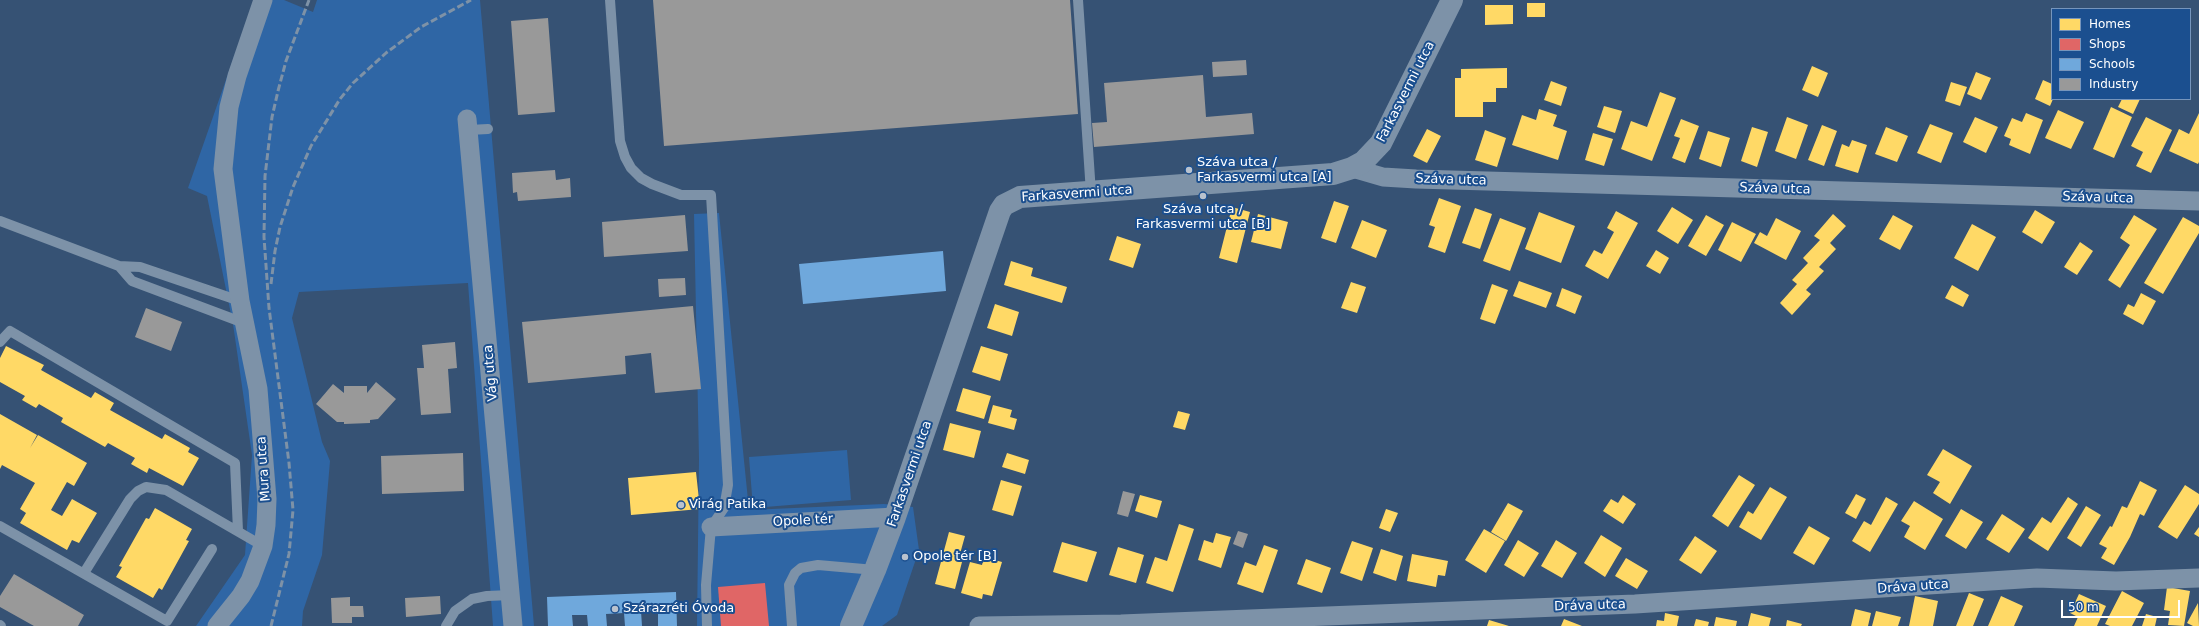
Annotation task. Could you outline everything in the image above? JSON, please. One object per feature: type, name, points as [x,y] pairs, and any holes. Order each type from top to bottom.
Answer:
[{"type":"street","name":"Mura utca","points":[[217,626],[244,591],[256,568],[263,546],[267,499],[258,389],[240,301],[223,169],[229,107],[237,76],[263,0]]},
{"type":"street","name":"Farkasvermi utca","points":[[851,626],[876,570],[1000,211],[1010,201],[1020,197],[1091,193],[1333,174],[1352,168],[1367,158],[1381,143],[1447,2]]},
{"type":"street","name":"Vág utca","points":[[468,124],[513,626]]},
{"type":"street","name":"Száva utca","points":[[1352,168],[1383,178],[2199,201]]},
{"type":"street","name":"Opole tér","points":[[711,527],[895,517]]},
{"type":"street","name":"Dráva utca","points":[[979,626],[1121,624],[1635,604],[2037,578],[2116,580],[2199,578]]},
{"type":"lane","points":[[610,0],[620,141],[625,157],[631,168],[641,178],[652,184],[681,195],[711,195],[728,485],[724,508],[711,527],[706,585],[707,626]]},
{"type":"lane","points":[[1078,0],[1091,193]]},
{"type":"lane","points":[[468,124],[488,129]]},
{"type":"lane","points":[[0,221],[119,266],[140,267],[240,301]]},
{"type":"lane","points":[[119,266],[132,281],[244,323]]},
{"type":"lane","points":[[0,342],[10,331],[235,463],[238,531]]},
{"type":"lane","points":[[84,573],[130,499],[138,492],[146,488],[166,490],[263,546]]},
{"type":"lane","points":[[0,526],[167,621],[212,549]]},
{"type":"lane","points":[[792,626],[789,586],[795,573],[801,568],[818,565],[876,570]]},
{"type":"lane","points":[[446,626],[455,611],[472,599],[511,594]]},
{"type":"shaded area","points":[[254,0],[284,0],[313,12],[317,0],[480,0],[534,626],[493,626],[468,283],[299,292],[292,318],[322,442],[330,461],[322,555],[303,611],[302,626],[196,626],[245,555],[252,455],[233,324],[207,196],[188,188]]},
{"type":"shaded area","points":[[719,213],[749,510],[884,504],[913,507],[919,550],[897,615],[882,626],[697,626],[699,459],[694,214]]},
{"type":"shaded area","points":[[847,450],[851,500],[753,508],[749,457]]},
{"type":"building: Homes","points":[[1527,3],[1545,3],[1545,17],[1527,17]]},
{"type":"building: Homes","points":[[1485,5],[1513,5],[1513,24],[1485,25]]},
{"type":"building: Homes","points":[[1812,66],[1828,73],[1818,97],[1802,90]]},
{"type":"building: Homes","points":[[1507,68],[1507,88],[1496,88],[1496,102],[1483,102],[1483,117],[1455,117],[1455,78],[1461,78],[1461,69]]},
{"type":"building: Homes","points":[[1976,72],[1991,78],[1981,100],[1967,94]]},
{"type":"building: Homes","points":[[2043,80],[2051,84],[2051,100],[2053,100],[2050,106],[2035,99]]},
{"type":"building: Homes","points":[[1551,81],[1567,87],[1561,106],[1544,100]]},
{"type":"building: Homes","points":[[1951,82],[1967,87],[1960,106],[1945,101]]},
{"type":"building: Homes","points":[[1660,92],[1676,98],[1652,161],[1621,149],[1631,121],[1647,127]]},
{"type":"building: Homes","points":[[2122,100],[2140,100],[2133,114],[2118,107]]},
{"type":"building: Homes","points":[[1604,106],[1622,111],[1615,133],[1597,127]]},
{"type":"building: Homes","points":[[2111,107],[2132,117],[2114,158],[2093,149]]},
{"type":"building: Homes","points":[[1539,109],[1557,115],[1553,126],[1567,131],[1558,160],[1512,145],[1522,115],[1536,120]]},
{"type":"building: Homes","points":[[2058,110],[2084,122],[2071,149],[2045,138]]},
{"type":"building: Homes","points":[[2026,113],[2043,120],[2030,154],[2009,145],[2011,139],[2004,136],[2012,118],[2022,122]]},
{"type":"building: Homes","points":[[2199,113],[2198,164],[2169,151],[2179,129],[2189,134]]},
{"type":"building: Homes","points":[[1787,117],[1808,125],[1796,159],[1775,151]]},
{"type":"building: Homes","points":[[1975,117],[1998,127],[1986,153],[1963,142]]},
{"type":"building: Homes","points":[[2146,117],[2172,130],[2151,173],[2136,166],[2143,152],[2131,146]]},
{"type":"building: Homes","points":[[1681,119],[1699,126],[1685,163],[1672,158],[1680,138],[1674,136]]},
{"type":"building: Homes","points":[[1930,124],[1953,133],[1941,163],[1917,153]]},
{"type":"building: Homes","points":[[1822,125],[1837,131],[1824,166],[1808,160]]},
{"type":"building: Homes","points":[[1752,127],[1768,132],[1757,167],[1741,161]]},
{"type":"building: Homes","points":[[1886,127],[1908,136],[1897,162],[1875,154]]},
{"type":"building: Homes","points":[[1427,129],[1441,136],[1427,163],[1413,156]]},
{"type":"building: Homes","points":[[1485,130],[1506,138],[1497,167],[1475,160]]},
{"type":"building: Homes","points":[[1708,131],[1730,138],[1721,167],[1699,159]]},
{"type":"building: Homes","points":[[1593,133],[1613,139],[1604,166],[1585,160]]},
{"type":"building: Homes","points":[[1852,140],[1867,145],[1858,173],[1835,166],[1842,144],[1849,147]]},
{"type":"building: Homes","points":[[1439,198],[1461,206],[1445,253],[1428,247],[1435,227],[1429,225]]},
{"type":"building: Homes","points":[[1334,201],[1349,206],[1336,243],[1321,238]]},
{"type":"building: Homes","points":[[1232,207],[1250,212],[1237,263],[1219,258]]},
{"type":"building: Homes","points":[[1672,207],[1693,220],[1678,244],[1657,231]]},
{"type":"building: Homes","points":[[1475,208],[1492,214],[1480,249],[1462,243]]},
{"type":"building: Homes","points":[[2035,210],[2055,222],[2042,244],[2022,232]]},
{"type":"building: Homes","points":[[1616,211],[1638,223],[1608,279],[1585,266],[1594,250],[1602,254],[1614,232],[1607,228]]},
{"type":"building: Homes","points":[[1539,212],[1575,226],[1561,263],[1525,249]]},
{"type":"building: Homes","points":[[1258,214],[1288,222],[1281,249],[1251,242]]},
{"type":"building: Homes","points":[[1833,214],[1846,226],[1830,243],[1836,249],[1819,267],[1824,271],[1806,290],[1811,294],[1792,315],[1780,303],[1797,284],[1792,280],[1808,263],[1803,258],[1820,240],[1814,236]]},
{"type":"building: Homes","points":[[1706,215],[1724,225],[1706,256],[1688,246]]},
{"type":"building: Homes","points":[[1893,215],[1913,226],[1900,250],[1879,239]]},
{"type":"building: Homes","points":[[2134,215],[2157,229],[2120,288],[2108,280],[2130,245],[2120,238]]},
{"type":"building: Homes","points":[[2183,217],[2199,226],[2199,233],[2163,294],[2144,283]]},
{"type":"building: Homes","points":[[1500,218],[1526,228],[1510,271],[1483,261]]},
{"type":"building: Homes","points":[[1776,218],[1801,231],[1786,260],[1754,243],[1760,232],[1767,236]]},
{"type":"building: Homes","points":[[1362,220],[1387,230],[1376,258],[1351,248]]},
{"type":"building: Homes","points":[[1732,222],[1756,234],[1741,262],[1718,250]]},
{"type":"building: Homes","points":[[1972,224],[1996,237],[1978,271],[1954,258]]},
{"type":"building: Homes","points":[[1117,236],[1141,244],[1133,268],[1109,260]]},
{"type":"building: Homes","points":[[2080,242],[2093,251],[2077,275],[2064,267]]},
{"type":"building: Homes","points":[[1656,250],[1669,258],[1660,274],[1646,266]]},
{"type":"building: Homes","points":[[1011,261],[1033,268],[1031,276],[1067,287],[1062,303],[1004,285]]},
{"type":"building: Homes","points":[[1519,281],[1552,293],[1546,308],[1513,296]]},
{"type":"building: Homes","points":[[1351,282],[1366,287],[1357,313],[1341,308]]},
{"type":"building: Homes","points":[[1492,284],[1508,290],[1495,324],[1480,319]]},
{"type":"building: Homes","points":[[1952,285],[1969,295],[1963,307],[1945,298]]},
{"type":"building: Homes","points":[[1562,288],[1582,296],[1575,314],[1556,306]]},
{"type":"building: Homes","points":[[2141,293],[2156,301],[2143,325],[2123,314],[2128,304],[2134,307]]},
{"type":"building: Homes","points":[[995,304],[1019,312],[1012,336],[987,328]]},
{"type":"building: Homes","points":[[6,346],[44,365],[41,370],[91,398],[95,392],[114,403],[110,410],[162,439],[165,434],[190,448],[188,452],[199,458],[183,486],[149,468],[147,473],[131,464],[135,458],[108,443],[105,447],[61,422],[63,418],[39,404],[36,408],[22,400],[25,396],[0,382],[0,358]]},
{"type":"building: Homes","points":[[981,346],[1008,354],[1000,381],[972,372]]},
{"type":"building: Homes","points":[[963,388],[991,396],[984,419],[956,411]]},
{"type":"building: Homes","points":[[993,405],[1012,410],[1010,417],[1017,419],[1014,430],[988,423]]},
{"type":"building: Homes","points":[[1178,411],[1190,414],[1185,430],[1173,427]]},
{"type":"building: Homes","points":[[0,414],[37,435],[30,448],[38,435],[87,463],[74,486],[67,482],[51,510],[62,516],[72,499],[97,513],[79,543],[72,540],[67,550],[20,523],[26,513],[20,509],[35,483],[2,465],[0,469]]},
{"type":"building: Homes","points":[[950,423],[981,431],[974,458],[943,450]]},
{"type":"building: Homes","points":[[1943,449],[1972,466],[1950,504],[1933,493],[1940,482],[1927,475]]},
{"type":"building: Homes","points":[[1007,453],[1029,460],[1025,474],[1002,467]]},
{"type":"building: Homes","points":[[696,472],[700,509],[631,515],[628,478]]},
{"type":"building: Homes","points":[[1739,475],[1755,485],[1728,527],[1712,516]]},
{"type":"building: Homes","points":[[1001,480],[1022,486],[1013,516],[992,510]]},
{"type":"building: Homes","points":[[2140,481],[2157,490],[2144,516],[2140,514],[2130,537],[2114,565],[2101,558],[2107,548],[2099,544],[2110,526],[2112,527],[2122,506],[2127,508]]},
{"type":"building: Homes","points":[[2185,485],[2199,494],[2199,504],[2177,539],[2158,527]]},
{"type":"building: Homes","points":[[1770,487],[1787,497],[1761,540],[1739,527],[1748,511],[1753,514]]},
{"type":"building: Homes","points":[[1856,494],[1866,499],[1856,519],[1845,513]]},
{"type":"building: Homes","points":[[1140,495],[1162,501],[1157,518],[1135,511]]},
{"type":"building: Homes","points":[[1623,495],[1636,504],[1623,524],[1603,511],[1611,499],[1618,503]]},
{"type":"building: Homes","points":[[1886,497],[1898,504],[1870,552],[1852,541],[1864,521],[1871,525]]},
{"type":"building: Homes","points":[[2068,497],[2078,504],[2048,551],[2028,538],[2042,517],[2051,523]]},
{"type":"building: Homes","points":[[1914,501],[1943,519],[1925,550],[1904,537],[1910,526],[1901,521]]},
{"type":"building: Homes","points":[[1508,503],[1523,511],[1506,541],[1491,532]]},
{"type":"building: Homes","points":[[2086,506],[2101,515],[2081,547],[2067,538]]},
{"type":"building: Homes","points":[[155,508],[192,529],[186,540],[189,541],[162,590],[159,588],[153,598],[116,577],[122,567],[119,566],[146,518],[149,519]]},
{"type":"building: Homes","points":[[1386,509],[1398,513],[1390,532],[1379,528]]},
{"type":"building: Homes","points":[[1961,509],[1983,522],[1966,549],[1945,536]]},
{"type":"building: Homes","points":[[2002,514],[2025,529],[2009,553],[1986,539]]},
{"type":"building: Homes","points":[[1179,524],[1194,529],[1173,592],[1146,583],[1155,557],[1167,561]]},
{"type":"building: Homes","points":[[1809,526],[1830,538],[1814,565],[1793,553]]},
{"type":"building: Homes","points":[[2199,527],[2199,537],[2194,534]]},
{"type":"building: Homes","points":[[1484,529],[1505,541],[1486,573],[1465,560]]},
{"type":"building: Homes","points":[[949,532],[965,536],[958,561],[962,562],[955,589],[935,584]]},
{"type":"building: Homes","points":[[1216,533],[1231,537],[1221,568],[1198,560],[1204,540],[1213,543]]},
{"type":"building: Homes","points":[[1601,535],[1622,548],[1605,577],[1584,563]]},
{"type":"building: Homes","points":[[1695,536],[1717,551],[1701,574],[1679,560]]},
{"type":"building: Homes","points":[[1518,540],[1539,553],[1524,577],[1504,565]]},
{"type":"building: Homes","points":[[1556,540],[1577,553],[1562,578],[1541,566]]},
{"type":"building: Homes","points":[[1352,541],[1373,548],[1362,581],[1340,573]]},
{"type":"building: Homes","points":[[1062,542],[1097,552],[1087,582],[1053,572]]},
{"type":"building: Homes","points":[[1264,545],[1278,550],[1263,593],[1237,584],[1245,562],[1256,566]]},
{"type":"building: Homes","points":[[1118,547],[1144,555],[1136,583],[1109,575]]},
{"type":"building: Homes","points":[[1381,549],[1403,556],[1396,581],[1373,573]]},
{"type":"building: Homes","points":[[1412,554],[1448,561],[1445,576],[1438,575],[1436,587],[1407,581]]},
{"type":"building: Homes","points":[[984,557],[1002,562],[992,596],[983,594],[982,599],[961,593],[970,562],[982,565]]},
{"type":"building: Homes","points":[[1626,558],[1648,571],[1637,589],[1615,576]]},
{"type":"building: Homes","points":[[1306,559],[1331,568],[1322,593],[1297,584]]},
{"type":"building: Homes","points":[[2167,587],[2190,591],[2184,626],[2168,625],[2170,611],[2164,610]]},
{"type":"building: Homes","points":[[2122,591],[2144,603],[2132,626],[2110,626],[2105,624]]},
{"type":"building: Homes","points":[[1969,593],[1984,599],[1973,626],[1956,626]]},
{"type":"building: Homes","points":[[2079,594],[2106,606],[2097,626],[2074,626],[2078,617],[2070,613]]},
{"type":"building: Homes","points":[[1915,596],[1938,601],[1933,626],[1909,626]]},
{"type":"building: Homes","points":[[2001,596],[2023,606],[2014,626],[1988,626]]},
{"type":"building: Homes","points":[[2198,603],[2199,626],[2193,626],[2187,623]]},
{"type":"building: Homes","points":[[1855,609],[1871,613],[1868,626],[1851,626]]},
{"type":"building: Homes","points":[[1876,611],[1901,617],[1898,626],[1872,626]]},
{"type":"building: Homes","points":[[1665,613],[1679,616],[1677,626],[1656,626],[1657,620],[1664,621]]},
{"type":"building: Homes","points":[[1751,613],[1771,618],[1769,626],[1748,626]]},
{"type":"building: Homes","points":[[2146,614],[2157,617],[2155,626],[2142,626]]},
{"type":"building: Homes","points":[[1716,617],[1737,621],[1736,626],[1714,626]]},
{"type":"building: Homes","points":[[1564,619],[1582,626],[1561,626]]},
{"type":"building: Homes","points":[[1696,619],[1709,622],[1708,626],[1694,626]]},
{"type":"building: Homes","points":[[1489,620],[1509,626],[1487,626]]},
{"type":"building: Homes","points":[[1787,620],[1802,624],[1801,626],[1786,626]]},
{"type":"building: Shops","points":[[765,583],[769,626],[721,626],[718,587]]},
{"type":"building: Schools","points":[[943,251],[946,291],[803,304],[799,264]]},
{"type":"building: Schools","points":[[676,592],[677,626],[658,626],[658,611],[641,611],[642,626],[625,626],[624,613],[606,614],[607,626],[588,626],[587,615],[572,615],[573,626],[548,626],[547,597]]},
{"type":"building: Industry","points":[[653,0],[1070,0],[1078,114],[664,146]]},
{"type":"building: Industry","points":[[548,18],[555,112],[518,115],[511,21]]},
{"type":"building: Industry","points":[[1246,60],[1247,75],[1213,77],[1212,62]]},
{"type":"building: Industry","points":[[1203,75],[1206,117],[1252,113],[1254,134],[1094,147],[1092,123],[1107,122],[1104,83]]},
{"type":"building: Industry","points":[[555,170],[556,180],[570,178],[571,197],[518,201],[517,192],[513,193],[512,173]]},
{"type":"building: Industry","points":[[685,215],[688,251],[604,257],[602,222]]},
{"type":"building: Industry","points":[[685,278],[686,295],[659,297],[658,279]]},
{"type":"building: Industry","points":[[693,306],[701,389],[655,393],[651,353],[625,356],[626,374],[528,383],[522,322]]},
{"type":"building: Industry","points":[[146,308],[182,322],[171,351],[135,337]]},
{"type":"building: Industry","points":[[455,342],[457,368],[448,369],[451,413],[421,415],[417,368],[424,368],[422,345]]},
{"type":"building: Industry","points":[[376,382],[396,399],[378,419],[370,420],[370,423],[344,424],[344,422],[337,422],[316,404],[333,384],[344,393],[344,386],[367,386],[367,393]]},
{"type":"building: Industry","points":[[463,453],[464,491],[382,494],[381,456]]},
{"type":"building: Industry","points":[[1123,491],[1135,494],[1128,517],[1117,514]]},
{"type":"building: Industry","points":[[1238,531],[1248,534],[1243,548],[1233,544]]},
{"type":"building: Industry","points":[[14,574],[84,615],[78,626],[34,626],[0,607],[0,596]]},
{"type":"building: Industry","points":[[440,596],[441,614],[406,617],[405,598]]},
{"type":"building: Industry","points":[[350,597],[350,606],[363,606],[364,617],[352,617],[352,623],[332,623],[331,598]]},
{"type":"railway","points":[[271,626],[289,554],[293,510],[289,463],[269,308],[264,237],[265,176],[272,117],[278,91],[286,61],[309,0]]},
{"type":"railway","points":[[271,284],[280,227],[293,187],[311,146],[340,99],[353,83],[386,53],[421,27],[471,0]]},
{"type":"place","name":"Száva utca / Farkasvermi utca [A]","points":[[1189,170]]},
{"type":"place","name":"Száva utca / Farkasvermi utca [B]","points":[[1203,196]]},
{"type":"place","name":"Virág Patika","points":[[681,505]]},
{"type":"place","name":"Opole tér [B]","points":[[905,557]]},
{"type":"place","name":"Szárazréti Óvoda","points":[[615,609]]}]
